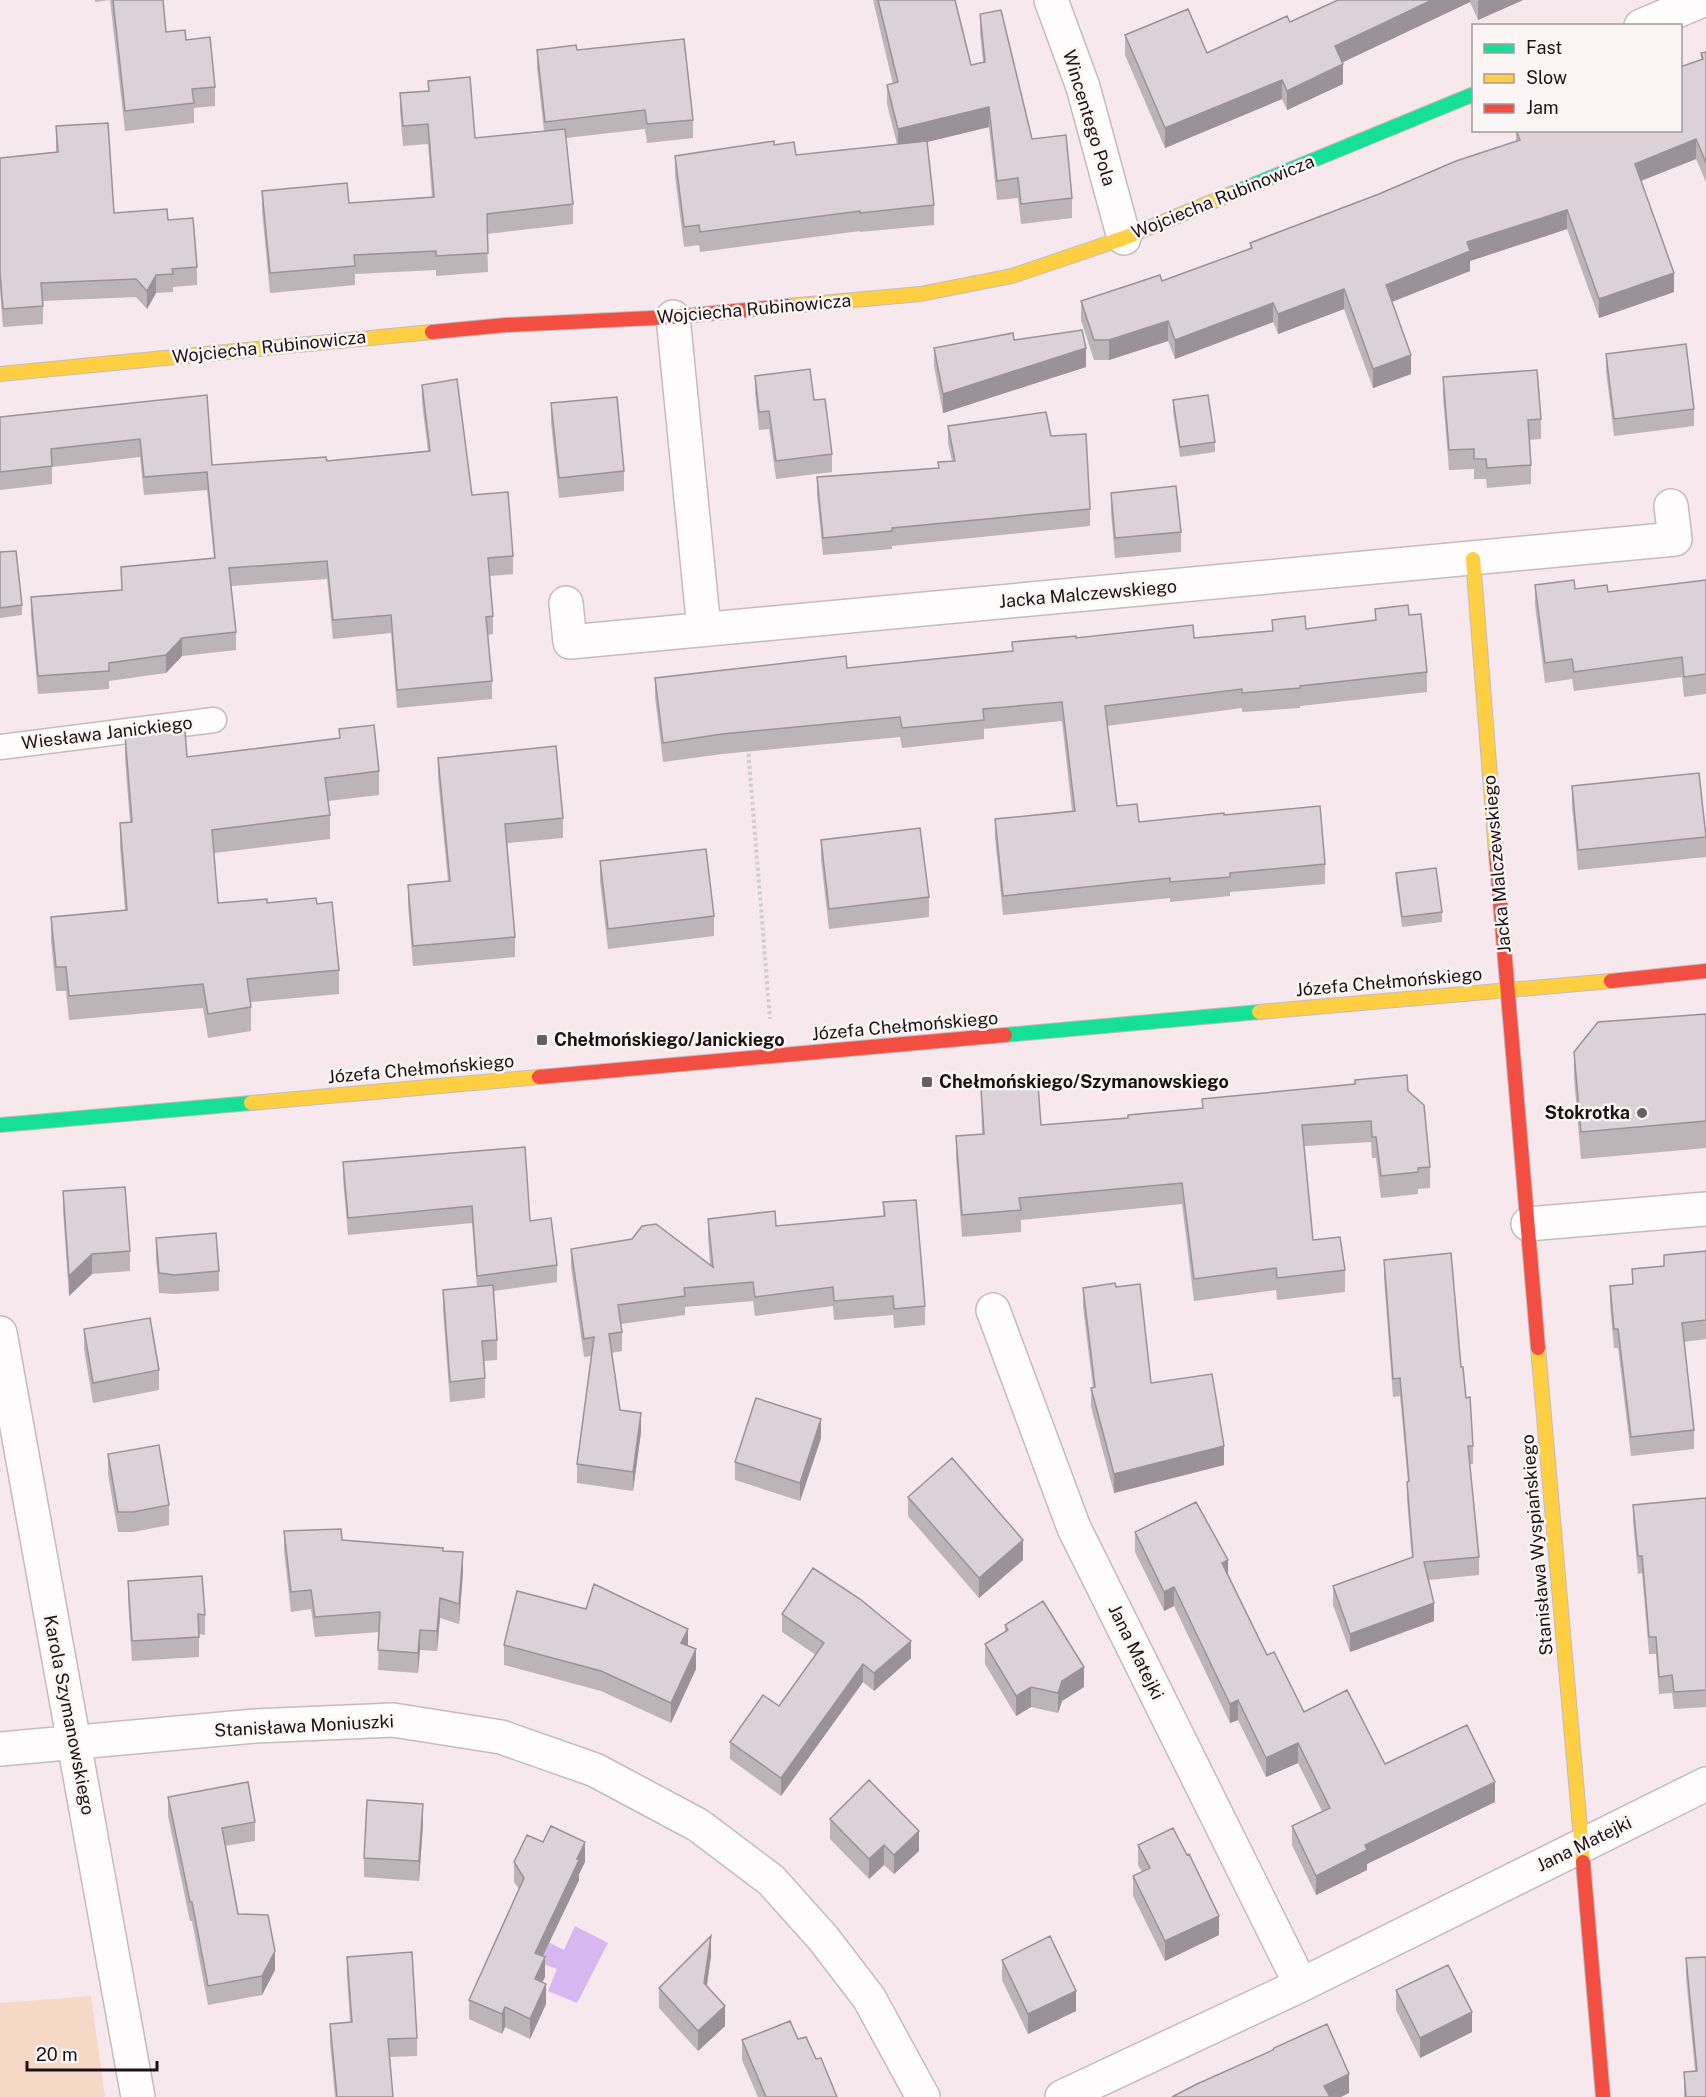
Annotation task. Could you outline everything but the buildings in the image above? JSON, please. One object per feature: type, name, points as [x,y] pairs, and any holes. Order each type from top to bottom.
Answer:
[{"type":"street","name":"Wincentego Pola","points":[[1051,0],[1083,87],[1124,238]]},
{"type":"street","points":[[1646,24],[1703,0]]},
{"type":"street","name":"Wojciecha Rubinowicza","points":[[0,374],[506,325],[673,317],[920,294],[1012,276],[1124,238],[1472,94]]},
{"type":"street","points":[[673,317],[704,629]]},
{"type":"street","name":"Jacka Malczewskiego","points":[[566,603],[570,642],[1675,539],[1671,506]]},
{"type":"street","name":"Jacka Malczewskiego","points":[[1473,559],[1507,990]]},
{"type":"street","name":"Józefa Chełmońskiego","points":[[0,1125],[1706,971]]},
{"type":"street","name":"Stanisława Wyspiańskiego","points":[[1507,990],[1603,2097]]},
{"type":"street","points":[[1528,1224],[1706,1209]]},
{"type":"street","name":"Jana Matejki","points":[[993,1310],[1074,1528],[1301,1985]]},
{"type":"street","name":"Karola Szymanowskiego","points":[[0,1333],[138,2097]]},
{"type":"street","name":"Stanisława Moniuszki","points":[[0,1749],[255,1726],[393,1720],[501,1737],[595,1770],[698,1825],[771,1880],[823,1938],[869,1998],[923,2097]]},
{"type":"street","name":"Jana Matejki","points":[[1062,2097],[1301,1985],[1706,1784]]},
{"type":"lane","name":"Wiesława Janickiego","points":[[0,747],[214,720]]},
{"type":"path","points":[[747,738],[771,1027]]},
{"type":"shaded area","points":[[575,1926],[608,1943],[577,2003],[548,1991],[557,1969],[538,1962],[546,1941],[564,1950]]},
{"type":"shaded area","points":[[91,1996],[105,2097],[0,2097],[0,2003]]},
{"type":"traffic: fast","points":[[1231,194],[1472,95]]},
{"type":"traffic: fast","points":[[1005,1035],[1259,1012]]},
{"type":"traffic: fast","points":[[0,1125],[251,1103]]},
{"type":"traffic: slow","points":[[788,306],[920,294],[1012,276],[1124,238],[1231,194]]},
{"type":"traffic: slow","points":[[0,374],[432,332]]},
{"type":"traffic: slow","points":[[1473,559],[1496,853]]},
{"type":"traffic: slow","points":[[1259,1012],[1611,981]]},
{"type":"traffic: slow","points":[[251,1103],[539,1077]]},
{"type":"traffic: slow","points":[[1538,1348],[1583,1862]]},
{"type":"traffic: jam","points":[[432,332],[506,325],[673,317],[788,306]]},
{"type":"traffic: jam","points":[[1496,853],[1538,1348]]},
{"type":"traffic: jam","points":[[1611,981],[1706,971]]},
{"type":"traffic: jam","points":[[539,1077],[1005,1035]]},
{"type":"traffic: jam","points":[[1583,1862],[1603,2097]]},
{"type":"place","name":"Chełmońskiego/Janickiego","points":[[542,1040]]},
{"type":"place","name":"Chełmońskiego/Szymanowskiego","points":[[927,1082]]},
{"type":"place","name":"Stokrotka","points":[[1642,1113]]}]
